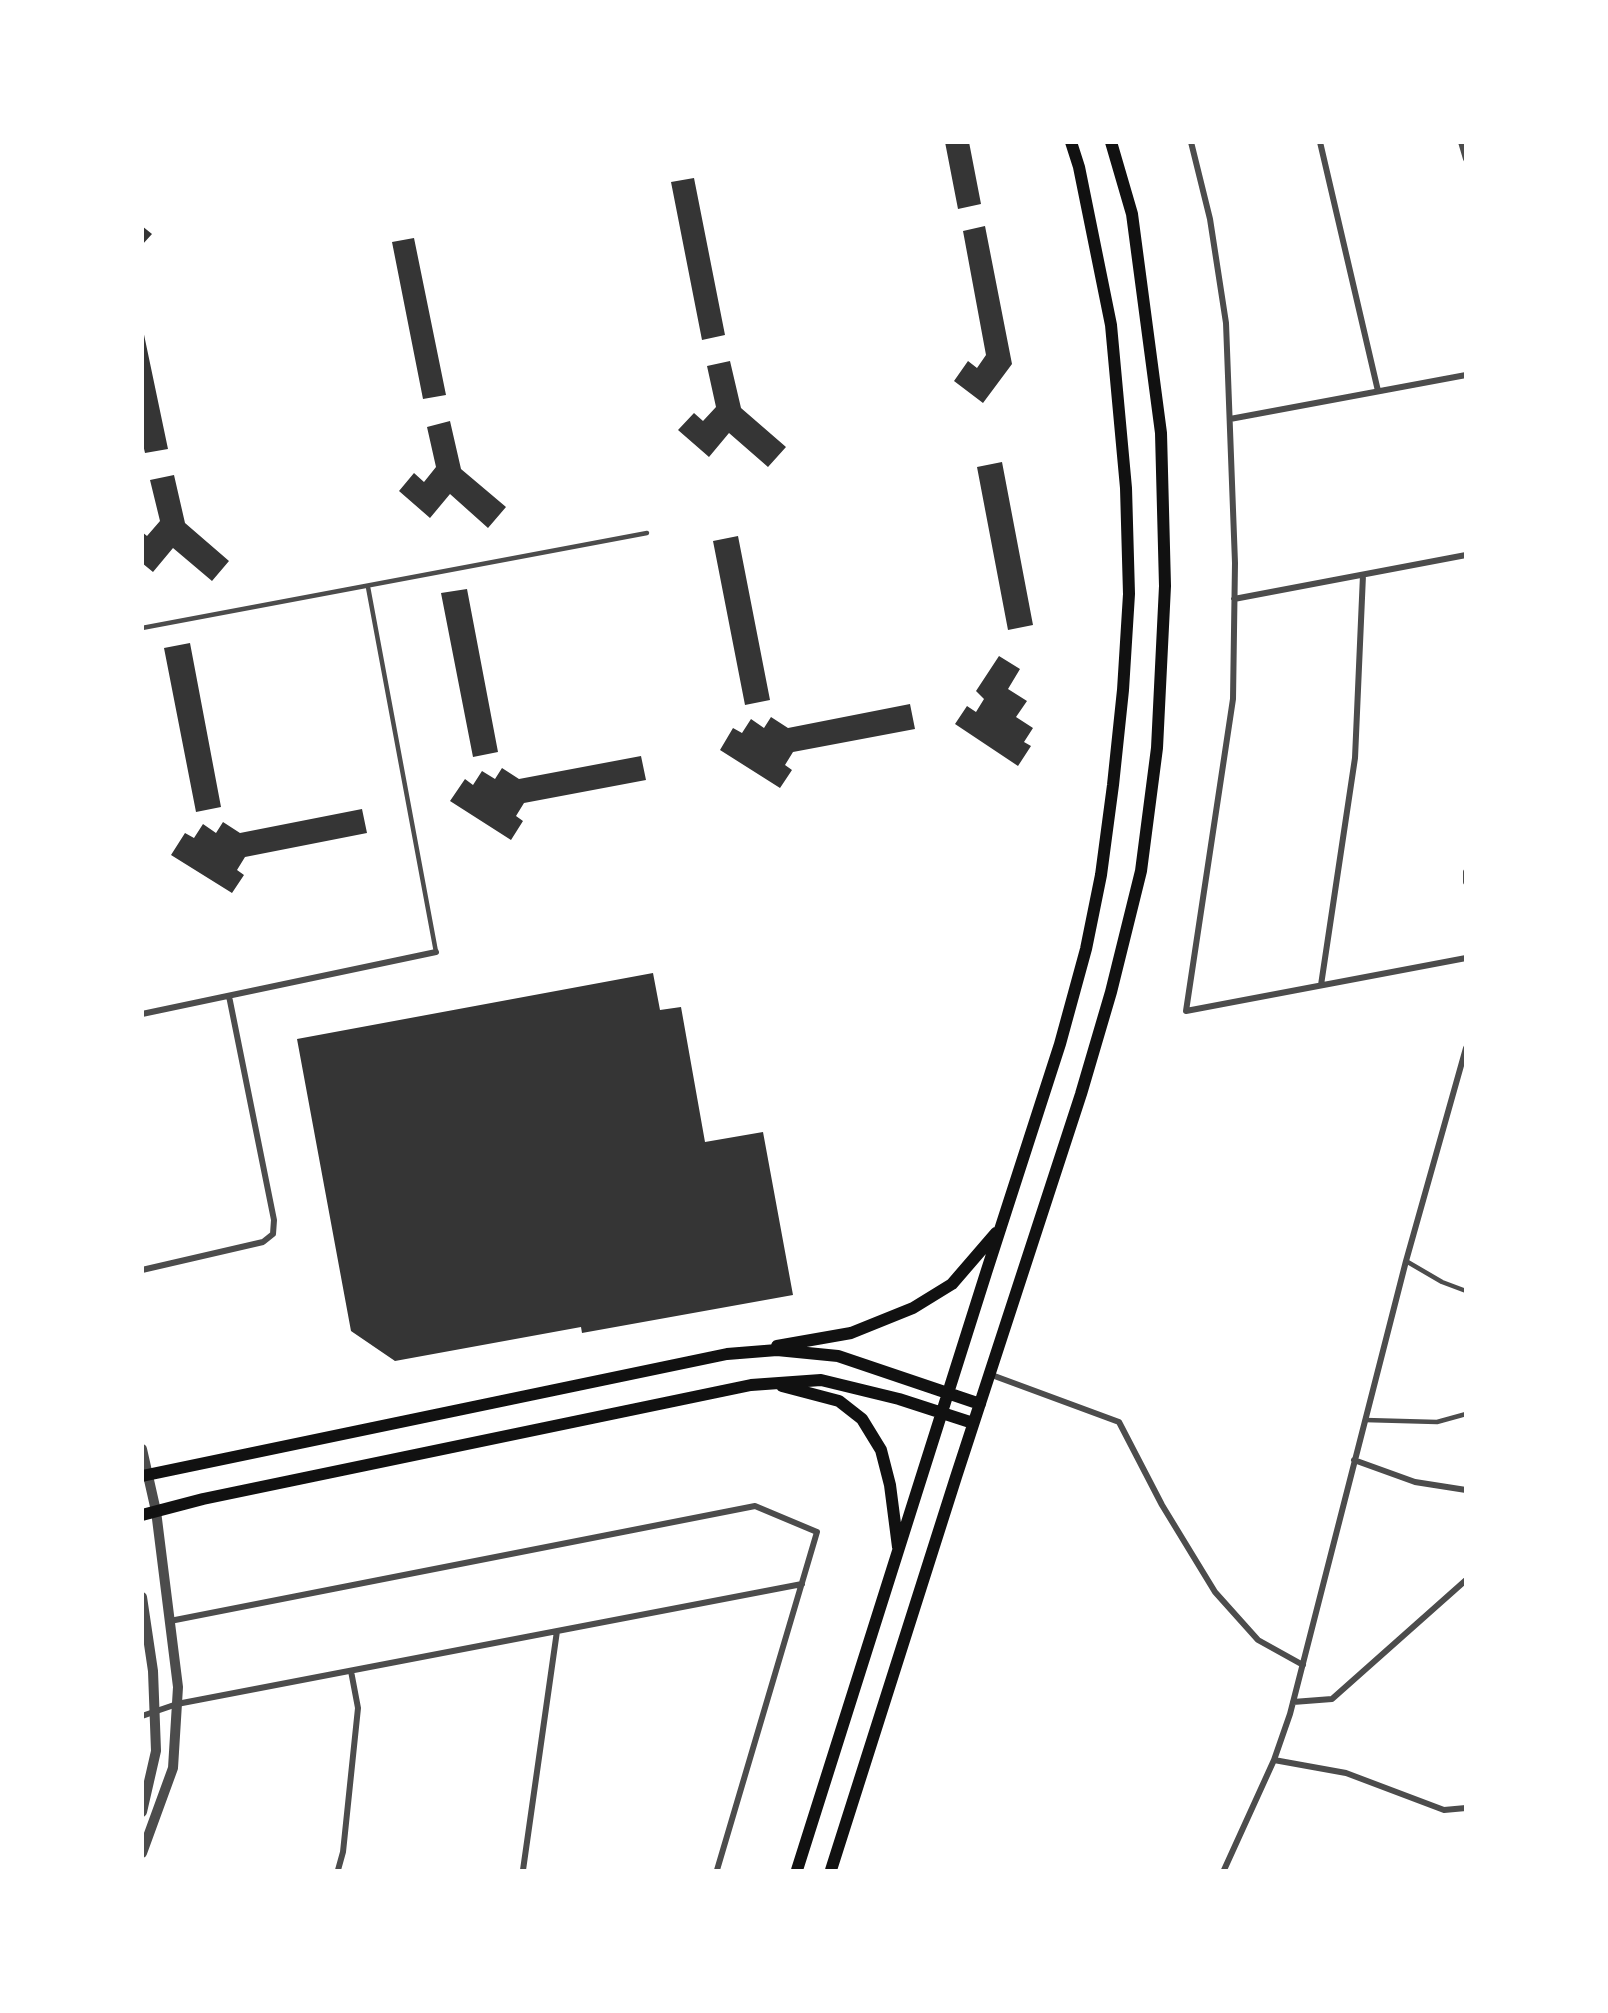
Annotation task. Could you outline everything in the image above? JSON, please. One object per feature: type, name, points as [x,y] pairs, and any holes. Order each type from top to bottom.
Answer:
[{"type":"main road","points":[[797,1870],[1060,1044],[1086,949],[1101,875],[1123,690],[1129,594],[1126,489],[1111,325],[1079,167],[1071,142]]},
{"type":"main road","points":[[831,1870],[1081,1094],[1111,992],[1141,871],[1156,748],[1165,586],[1161,433],[1132,214],[1111,142]]},
{"type":"main road","points":[[145,1475],[727,1354],[851,1333],[913,1308],[952,1284],[1001,1227]]},
{"type":"main road","points":[[727,1354],[777,1350],[838,1356],[980,1404]]},
{"type":"main road","points":[[142,1515],[203,1499],[739,1388],[772,1384],[821,1380],[942,1412],[974,1423]]},
{"type":"main road","points":[[772,1384],[839,1401],[862,1419],[881,1450],[890,1485],[898,1553]]},
{"type":"street","points":[[1191,142],[1210,219],[1226,322],[1234,599],[1233,699],[1186,1011],[1466,958]]},
{"type":"street","points":[[1320,142],[1378,391]]},
{"type":"street","points":[[1461,142],[1466,159]]},
{"type":"street","points":[[1230,419],[1466,375]]},
{"type":"street","points":[[1234,599],[1466,555]]},
{"type":"street","points":[[1321,985],[1355,758],[1363,575]]},
{"type":"street","points":[[1466,872],[1466,882]]},
{"type":"street","points":[[142,1014],[436,952]]},
{"type":"street","points":[[142,1270],[263,1242],[273,1234],[274,1220],[229,996]]},
{"type":"street","points":[[1224,1870],[1274,1760],[1293,1702],[1406,1261],[1466,1048]]},
{"type":"street","points":[[989,1374],[1119,1422],[1162,1505],[1215,1592],[1258,1640],[1303,1665]]},
{"type":"street","points":[[142,1449],[145,1475],[156,1511],[178,1687],[173,1768],[142,1853]]},
{"type":"street","points":[[1354,1460],[1415,1482],[1466,1490]]},
{"type":"street","points":[[170,1621],[754,1506],[817,1532],[717,1870]]},
{"type":"street","points":[[1293,1702],[1332,1699],[1466,1580]]},
{"type":"street","points":[[142,1716],[177,1704],[802,1584]]},
{"type":"street","points":[[142,1597],[153,1671],[156,1751],[142,1812]]},
{"type":"street","points":[[523,1870],[557,1631]]},
{"type":"street","points":[[338,1870],[343,1852],[358,1708],[351,1671]]},
{"type":"street","points":[[1274,1760],[1346,1773],[1444,1810],[1466,1808]]},
{"type":"lane","points":[[142,628],[648,533]]},
{"type":"lane","points":[[368,587],[436,952]]},
{"type":"lane","points":[[1406,1261],[1442,1282],[1466,1291]]},
{"type":"lane","points":[[1365,1420],[1437,1422],[1466,1414]]},
{"type":"building","points":[[945,142],[969,142],[981,204],[958,209]]},
{"type":"building","points":[[694,178],[725,335],[702,340],[671,182]]},
{"type":"building","points":[[142,226],[152,234],[142,245]]},
{"type":"building","points":[[985,226],[1012,364],[983,403],[954,381],[968,361],[977,368],[986,355],[963,231]]},
{"type":"building","points":[[414,238],[446,395],[423,399],[392,242]]},
{"type":"building","points":[[142,325],[168,449],[145,453],[142,440]]},
{"type":"building","points":[[730,361],[741,408],[786,447],[768,467],[729,433],[709,457],[678,430],[694,413],[703,421],[716,407],[707,366]]},
{"type":"building","points":[[450,421],[461,469],[506,507],[488,528],[450,494],[430,518],[399,491],[414,473],[424,482],[436,467],[427,427]]},
{"type":"building","points":[[1002,462],[1033,625],[1008,630],[977,467]]},
{"type":"building","points":[[174,475],[185,523],[229,561],[212,581],[173,548],[153,572],[142,563],[142,532],[147,536],[160,521],[150,480]]},
{"type":"building","points":[[738,536],[770,700],[745,705],[713,541]]},
{"type":"building","points":[[467,589],[498,752],[473,757],[441,593]]},
{"type":"building","points":[[190,643],[221,807],[196,812],[164,648]]},
{"type":"building","points":[[999,656],[1020,669],[1008,689],[1027,701],[1016,717],[1033,728],[1024,742],[1031,746],[1018,766],[955,724],[967,706],[976,712],[984,699],[976,691]]},
{"type":"building","points":[[910,704],[915,729],[793,752],[785,765],[792,770],[780,788],[720,750],[733,728],[742,733],[751,719],[764,728],[771,717],[788,728]]},
{"type":"building","points":[[641,756],[646,780],[524,803],[516,816],[523,821],[511,840],[450,801],[465,779],[473,785],[482,771],[495,779],[502,768],[519,779]]},
{"type":"building","points":[[362,809],[367,833],[245,857],[237,870],[244,875],[232,893],[171,855],[185,833],[194,838],[203,824],[216,833],[223,822],[240,833]]},
{"type":"building","points":[[653,973],[660,1010],[681,1007],[705,1142],[763,1132],[793,1295],[582,1333],[581,1327],[395,1361],[351,1331],[297,1039]]}]
